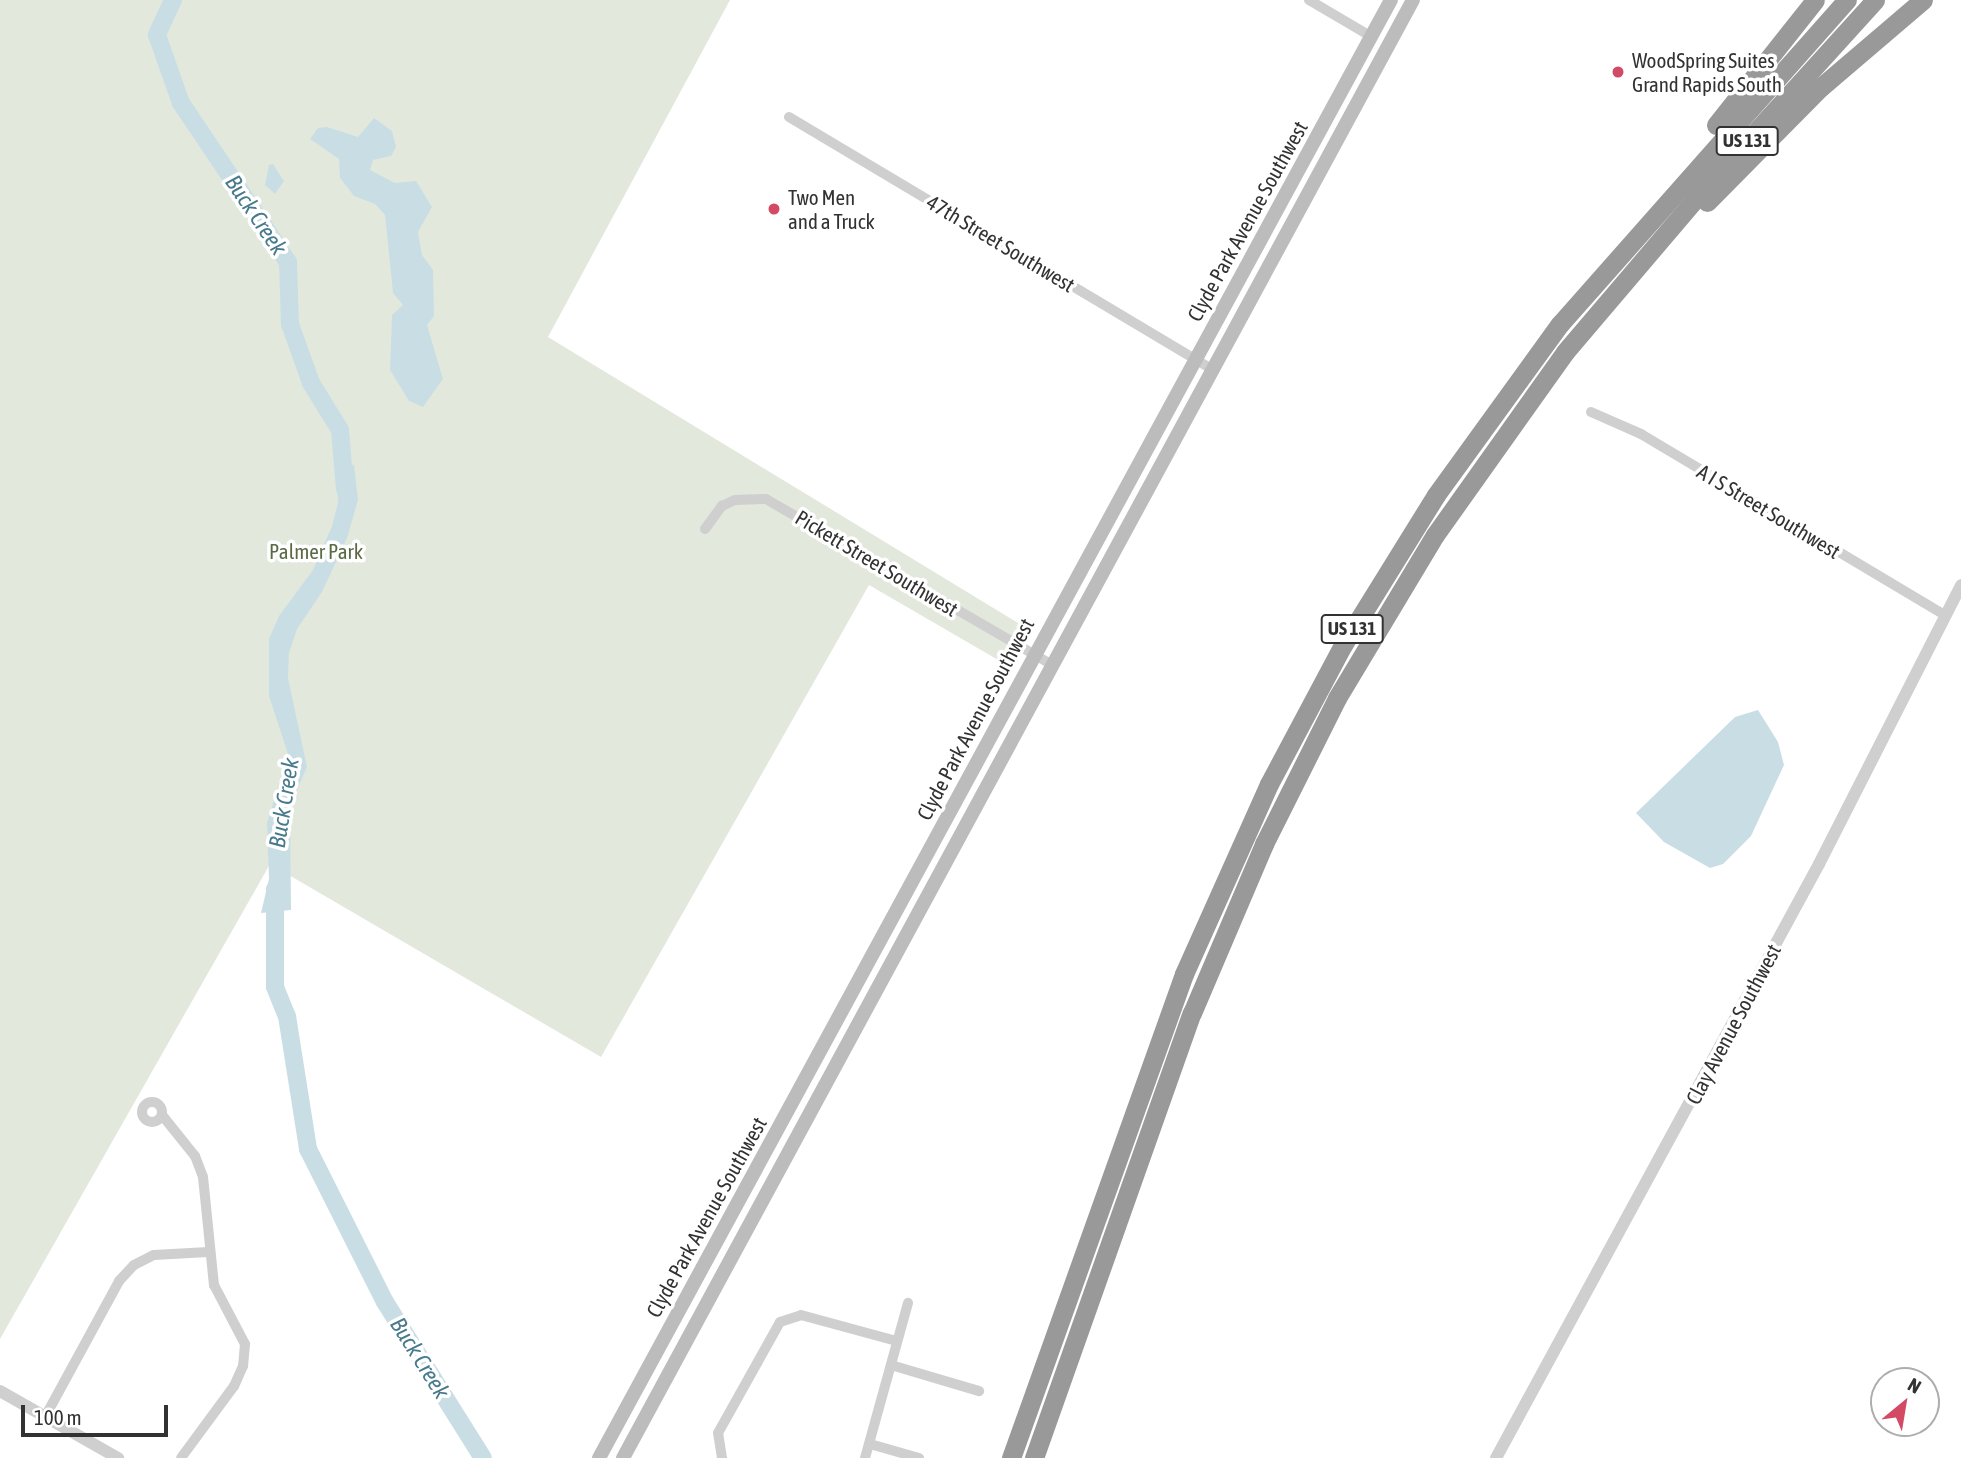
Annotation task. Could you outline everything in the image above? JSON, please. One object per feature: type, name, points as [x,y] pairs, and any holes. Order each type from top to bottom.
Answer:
[{"type":"highway","points":[[1560,324],[1815,0]]},
{"type":"highway","name":"US 131","points":[[1011,1458],[1184,974],[1269,784],[1343,645],[1413,529],[1560,324],[1847,0]]},
{"type":"highway","name":"US 131","points":[[1034,1458],[1192,1013],[1290,788],[1337,698],[1435,535],[1518,415],[1620,284],[1875,0]]},
{"type":"highway","points":[[1620,284],[1821,87],[1923,0]]},
{"type":"main road","name":"Clyde Park Avenue Southwest","points":[[598,1458],[1391,0]]},
{"type":"main road","name":"Clyde Park Avenue Southwest","points":[[623,1458],[1413,0]]},
{"type":"main road","points":[[1304,201],[1317,163],[1307,153]]},
{"type":"main road","points":[[986,742],[1004,752]]},
{"type":"main road","points":[[857,982],[874,992]]},
{"type":"main road","points":[[730,1217],[747,1227]]},
{"type":"street","points":[[1309,0],[1372,37]]},
{"type":"street","name":"47th Street Southwest","points":[[789,117],[1212,369]]},
{"type":"street","name":"A I S Street Southwest","points":[[1591,412],[1642,434],[1945,615]]},
{"type":"street","name":"Pickett Street Southwest","points":[[705,529],[722,506],[734,500],[766,499],[1052,665]]},
{"type":"street","name":"Clay Avenue Southwest","points":[[1496,1458],[1819,864],[1961,585]]},
{"type":"street","points":[[162,1115],[195,1156],[203,1177],[208,1252],[214,1285],[240,1329],[243,1366],[234,1386],[181,1458]]},
{"type":"street","points":[[46,1418],[119,1281],[134,1265],[153,1255],[208,1252]]},
{"type":"street","points":[[865,1458],[908,1303]]},
{"type":"street","points":[[722,1458],[718,1433],[780,1322],[800,1315],[897,1342]]},
{"type":"street","points":[[891,1365],[979,1391]]},
{"type":"street","points":[[0,1391],[118,1458]]},
{"type":"street","points":[[870,1444],[919,1458]]},
{"type":"green space","name":"Palmer Park","points":[[0,0],[730,0],[548,337],[1033,632],[1012,668],[869,585],[601,1057],[270,864],[0,1339]]},
{"type":"water","points":[[374,118],[392,131],[396,147],[391,156],[373,160],[370,170],[395,183],[416,181],[432,207],[418,232],[422,255],[433,270],[434,316],[427,325],[443,379],[423,407],[409,401],[390,370],[392,315],[403,305],[393,293],[385,215],[375,204],[354,196],[340,178],[339,159],[310,139],[318,128],[327,127],[358,137]]},
{"type":"water","points":[[273,164],[284,181],[275,194],[265,185],[269,165]]},
{"type":"water","points":[[354,465],[358,500],[347,538],[322,592],[297,629],[289,653],[288,678],[307,767],[290,806],[291,910],[261,913],[269,879],[267,823],[288,754],[269,696],[269,639],[279,616],[313,570],[332,526],[338,503],[336,469]]},
{"type":"water","points":[[1758,710],[1778,742],[1784,765],[1751,836],[1723,864],[1710,868],[1664,842],[1636,813],[1735,717]]},
{"type":"waterway","name":"Buck Creek","points":[[173,0],[157,35],[181,103],[288,262],[290,324],[311,383],[340,430],[345,489]]},
{"type":"waterway","name":"Buck Creek","points":[[275,889],[275,987],[287,1016],[308,1149],[385,1302],[483,1458]]},
{"type":"place","name":"WoodSpring Suites Grand Rapids South","points":[[1618,72]]},
{"type":"place","name":"Two Men and a Truck","points":[[774,209]]}]
